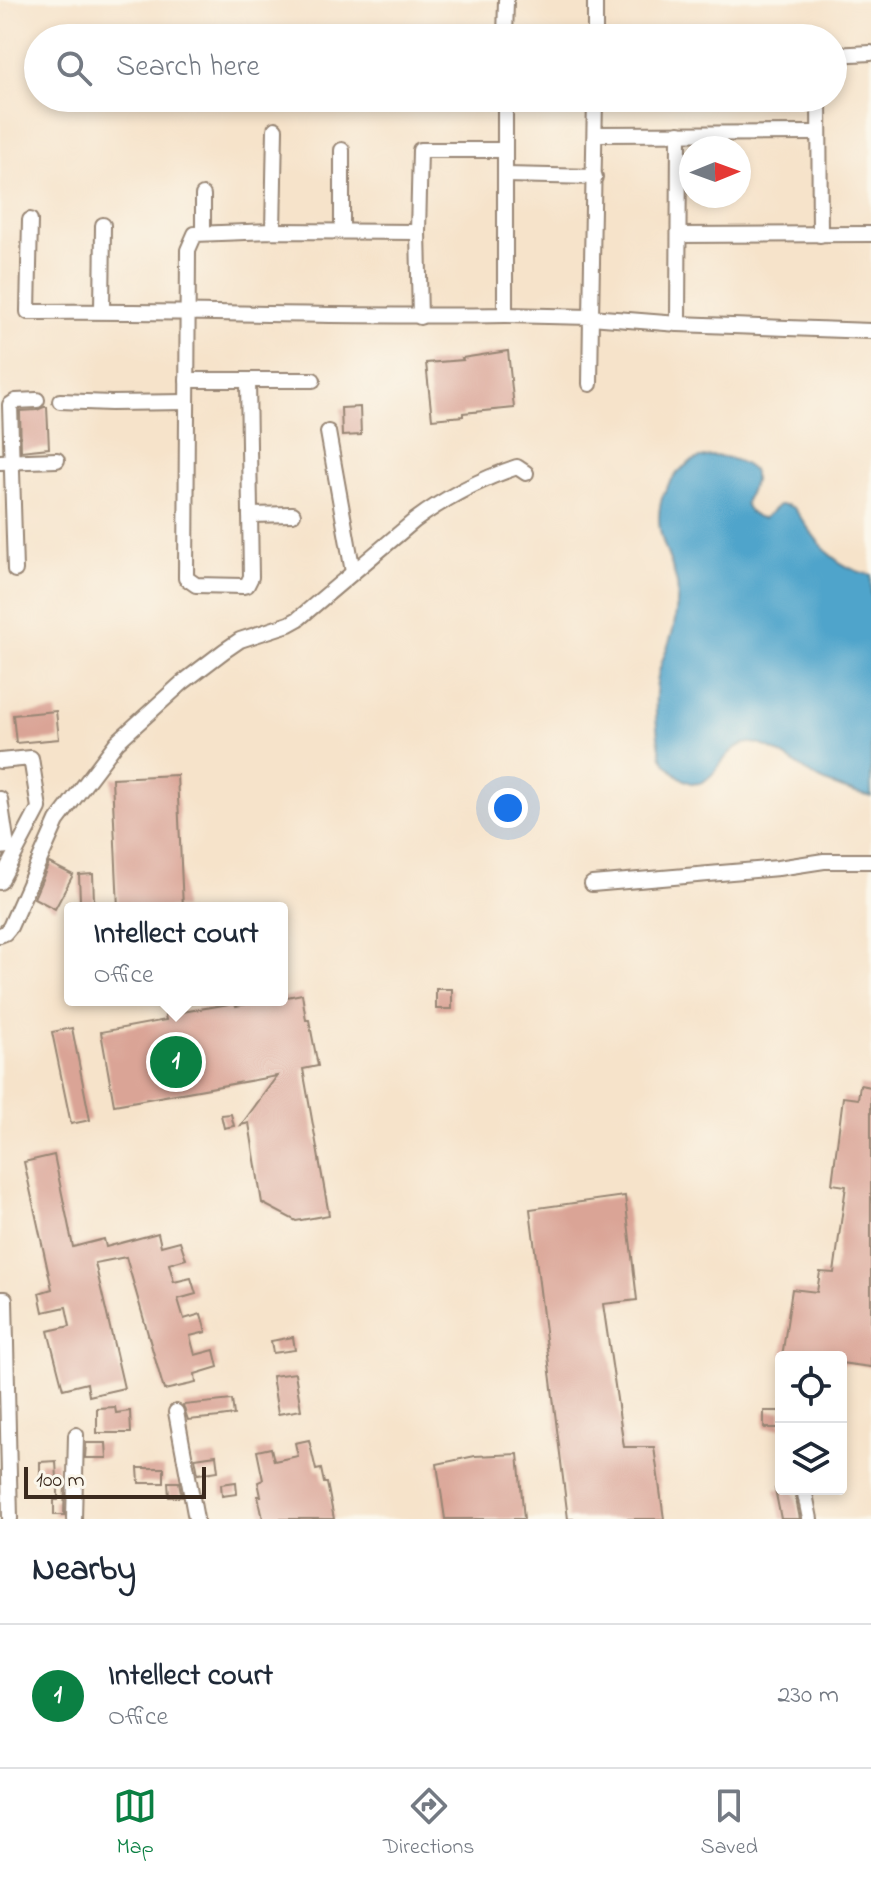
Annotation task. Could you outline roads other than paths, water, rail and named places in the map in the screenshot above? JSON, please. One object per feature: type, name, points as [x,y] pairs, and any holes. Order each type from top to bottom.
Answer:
[{"type":"street","points":[[505,24],[506,0]]},
{"type":"street","points":[[595,0],[595,24]]},
{"type":"street","points":[[847,54],[871,53]]},
{"type":"street","points":[[505,112],[505,315]]},
{"type":"street","points":[[590,384],[595,112]]},
{"type":"street","points":[[819,112],[820,235]]},
{"type":"street","points":[[273,231],[275,129]]},
{"type":"street","points":[[678,324],[679,133]]},
{"type":"street","points":[[596,134],[819,133]]},
{"type":"street","points":[[342,150],[342,231]]},
{"type":"street","points":[[420,317],[420,150],[505,150]]},
{"type":"street","points":[[505,175],[595,177]]},
{"type":"street","points":[[203,195],[203,233]]},
{"type":"street","points":[[30,220],[28,312],[420,317],[505,315],[871,331]]},
{"type":"street","points":[[102,311],[103,225]]},
{"type":"street","points":[[248,380],[251,577],[247,585],[235,587],[196,585],[186,578],[188,250],[195,234],[418,232]]},
{"type":"street","points":[[679,235],[871,234]]},
{"type":"street","points":[[187,380],[313,380]]},
{"type":"street","points":[[15,570],[6,462],[10,405],[16,401],[37,400]]},
{"type":"street","points":[[60,401],[187,402]]},
{"type":"street","points":[[328,432],[353,572]]},
{"type":"street","points":[[6,462],[57,460]]},
{"type":"street","points":[[0,935],[10,927],[57,821],[117,742],[182,683],[240,640],[298,619],[433,507],[502,472],[517,467],[526,473]]},
{"type":"street","points":[[250,515],[293,514]]},
{"type":"street","points":[[0,761],[31,758],[39,808],[0,882]]},
{"type":"street","points":[[0,799],[7,846],[0,847]]},
{"type":"street","points":[[592,884],[778,868],[824,861],[871,861]]},
{"type":"street","points":[[0,1299],[5,1299],[10,1519]]},
{"type":"street","points":[[176,1412],[196,1519]]},
{"type":"street","points":[[74,1519],[76,1435]]},
{"type":"street","points":[[805,1495],[810,1519]]},
{"type":"water","points":[[712,456],[734,460],[754,472],[754,481],[745,503],[752,514],[764,518],[779,505],[794,508],[835,559],[871,575],[871,797],[825,782],[758,744],[739,746],[706,780],[697,783],[686,781],[662,757],[657,726],[657,681],[674,627],[678,593],[661,535],[659,514],[663,496],[678,473],[694,460]]},
{"type":"place","name":"Intellect court","points":[[176,1062]]}]
